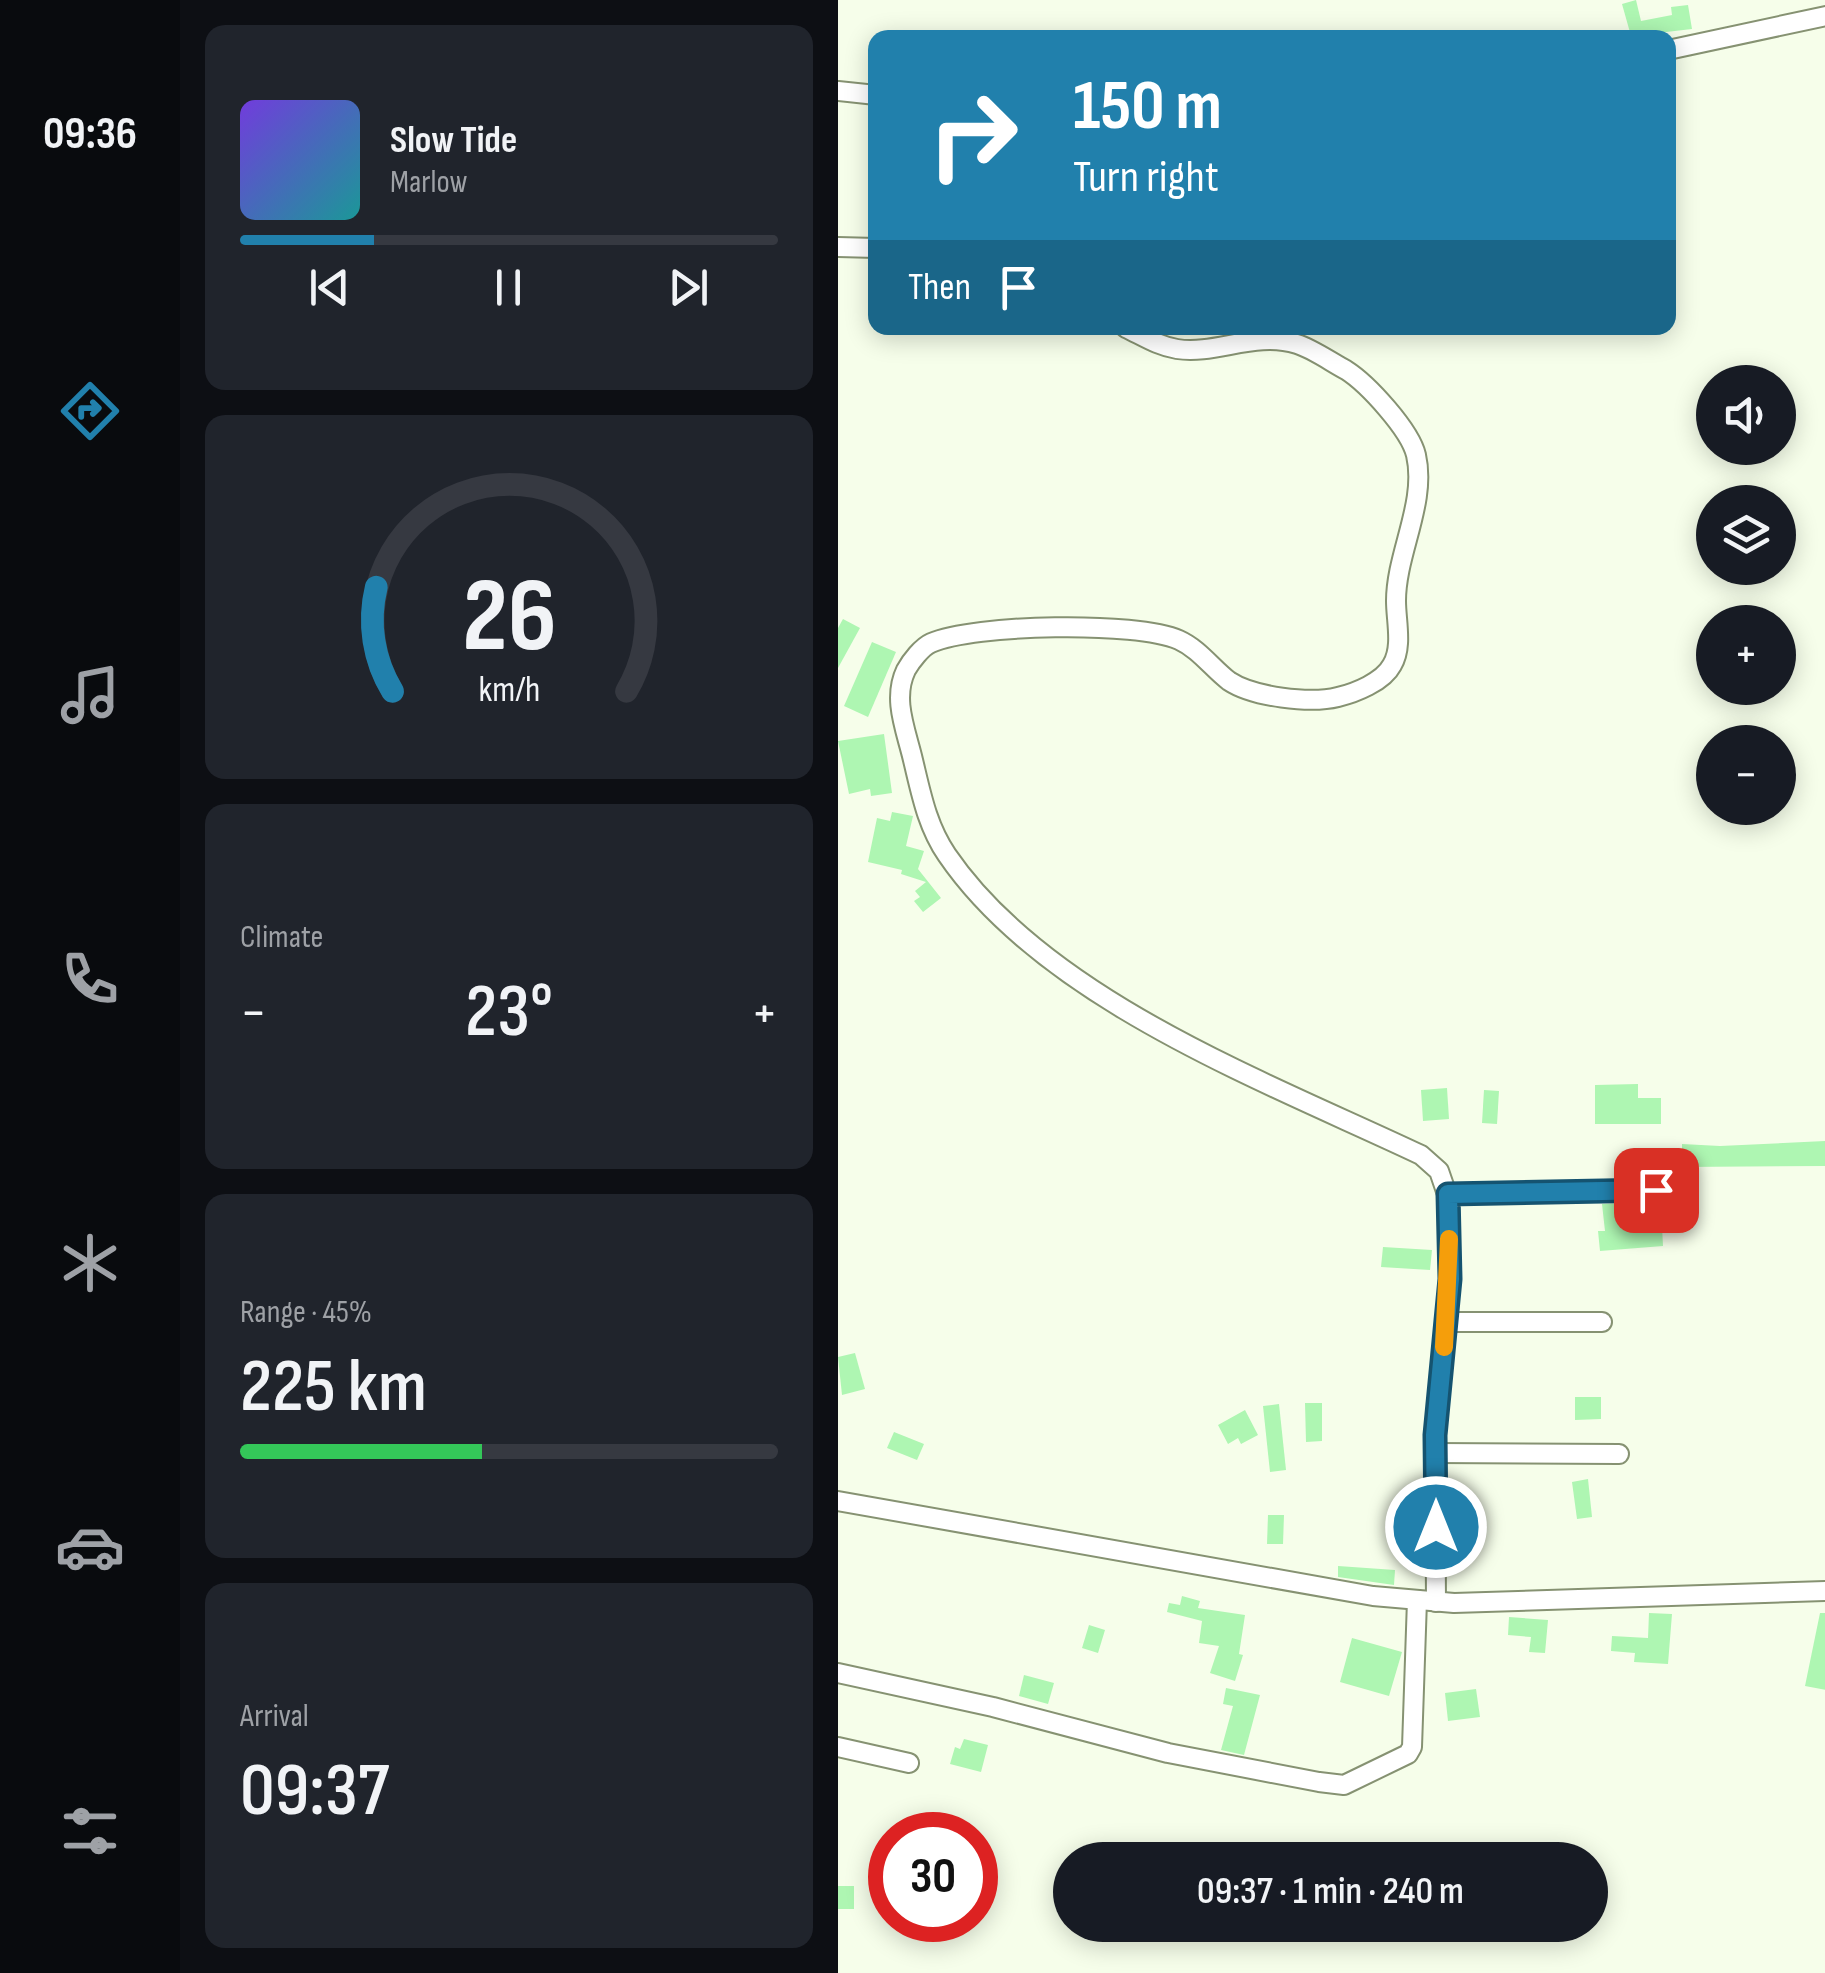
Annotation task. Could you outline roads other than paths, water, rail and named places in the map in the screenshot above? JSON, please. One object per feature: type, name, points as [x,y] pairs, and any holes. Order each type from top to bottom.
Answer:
[{"type":"street","points":[[1676,48],[1826,16]]},
{"type":"street","points":[[838,91],[868,94]]},
{"type":"street","points":[[838,247],[868,248]]},
{"type":"street","points":[[838,1672],[1168,1753],[1344,1785],[1408,1754],[1412,1748],[1427,1601],[1450,1279],[1448,1194],[1439,1171],[1421,1155],[1188,1043],[1114,1003],[1048,958],[990,906],[946,854],[924,812],[898,696],[906,668],[926,644],[974,631],[1134,630],[1178,639],[1232,683],[1304,701],[1339,697],[1381,678],[1394,664],[1398,646],[1396,595],[1403,546],[1419,484],[1416,451],[1394,417],[1352,374],[1296,344],[1252,339],[1183,350],[1140,335]]},
{"type":"street","points":[[1448,1194],[1656,1190]]},
{"type":"street","points":[[1446,1322],[1602,1322]]},
{"type":"street","points":[[1436,1453],[1619,1454]]},
{"type":"street","points":[[838,1502],[1374,1596],[1427,1601],[1826,1592]]},
{"type":"street","points":[[838,1748],[909,1763]]}]
